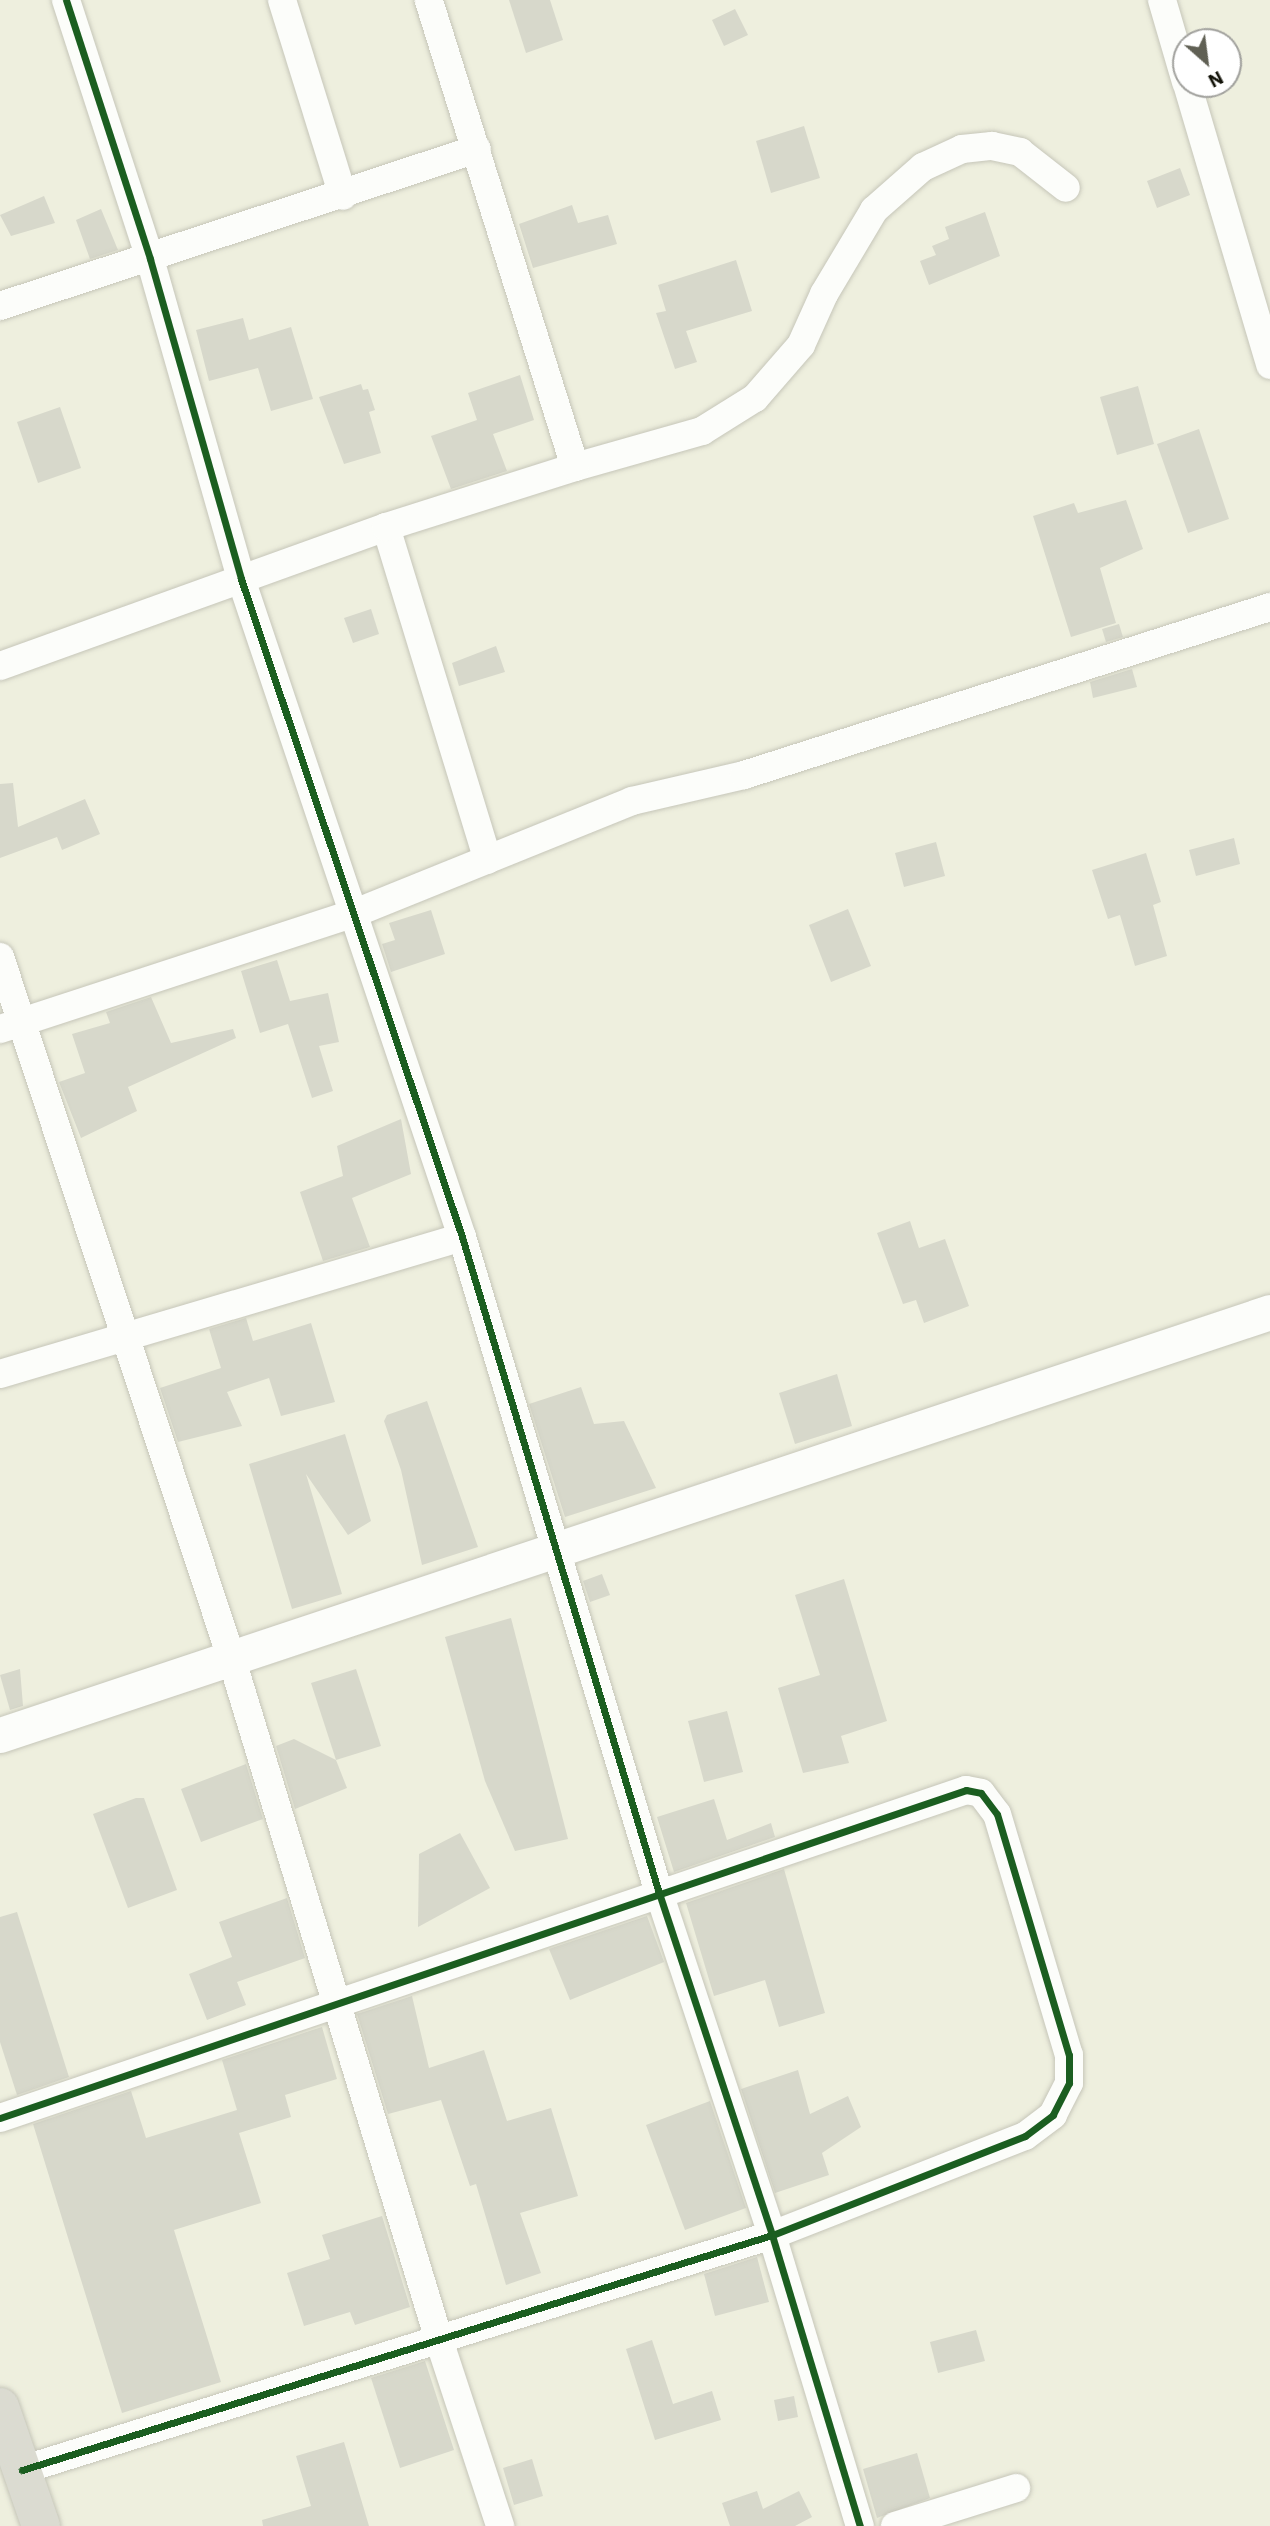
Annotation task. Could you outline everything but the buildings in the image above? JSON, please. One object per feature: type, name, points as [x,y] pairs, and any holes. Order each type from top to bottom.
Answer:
[{"type":"highway","points":[[0,2407],[41,2526]]},
{"type":"street","points":[[66,0],[150,259],[241,579],[462,1237],[558,1548],[658,1891],[772,2235],[860,2526]]},
{"type":"street","points":[[282,0],[343,196]]},
{"type":"street","points":[[429,0],[575,467]]},
{"type":"street","points":[[1161,0],[1172,37]]},
{"type":"street","points":[[1190,98],[1270,365]]},
{"type":"street","points":[[0,666],[386,527],[575,467],[702,431],[755,398],[801,345],[824,294],[874,210],[923,167],[962,149],[992,146],[1020,152],[1066,188]]},
{"type":"street","points":[[0,306],[343,196],[477,149]]},
{"type":"street","points":[[386,527],[488,860]]},
{"type":"street","points":[[11,1026],[355,913],[632,801],[744,775],[1270,607]]},
{"type":"street","points":[[0,957],[11,1026],[231,1657],[338,2001],[439,2340],[500,2526]]},
{"type":"street","points":[[0,1374],[462,1237]]},
{"type":"street","points":[[0,1735],[1270,1312]]},
{"type":"street","points":[[0,2118],[658,1891],[966,1790],[981,1793],[997,1814],[1069,2055],[1069,2083],[1053,2115],[1025,2136],[772,2235],[22,2470]]},
{"type":"street","points":[[895,2526],[1016,2488]]},
{"type":"cycle path","points":[[66,0],[150,259],[241,579],[462,1237],[658,1890],[772,2235],[860,2526]]},
{"type":"cycle path","points":[[0,2118],[966,1790],[981,1793],[997,1814],[1069,2055],[1069,2083],[1053,2115],[1025,2136],[772,2235],[22,2470]]}]
